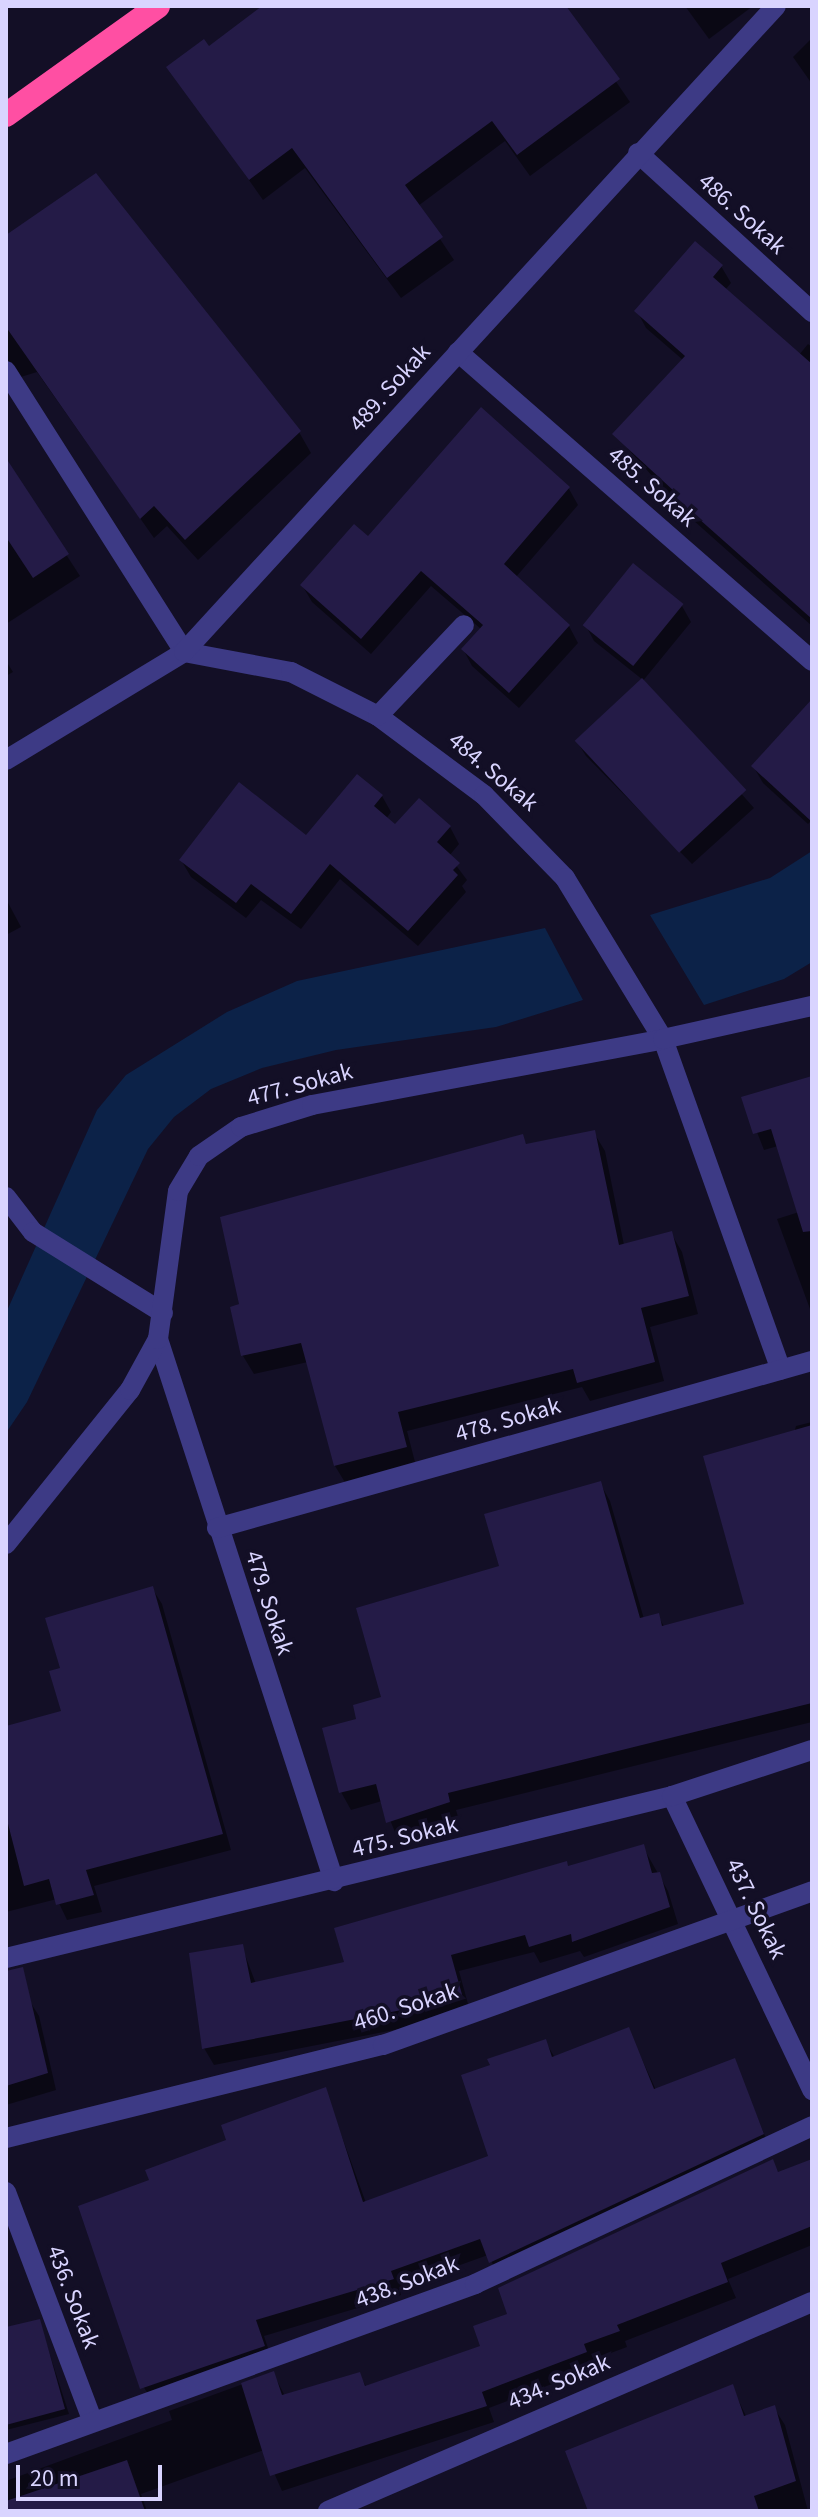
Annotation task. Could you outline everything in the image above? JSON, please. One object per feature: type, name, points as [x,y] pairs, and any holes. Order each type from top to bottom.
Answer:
[{"type":"highway","points":[[6,115],[158,6]]},
{"type":"street","name":"489. Sokak","points":[[6,760],[184,652],[638,153],[776,6]]},
{"type":"street","name":"486. Sokak","points":[[638,153],[812,312]]},
{"type":"street","name":"485. Sokak","points":[[458,352],[812,661]]},
{"type":"street","points":[[6,371],[184,652]]},
{"type":"street","points":[[378,716],[464,625]]},
{"type":"street","name":"484. Sokak","points":[[184,652],[291,672],[378,716],[484,795],[533,840],[597,925],[663,1039],[781,1370]]},
{"type":"street","name":"477. Sokak","points":[[6,1544],[104,1426],[158,1339],[178,1191],[199,1156],[241,1127],[312,1105],[663,1039],[812,1006]]},
{"type":"street","points":[[6,1197],[33,1232],[97,1276],[163,1313]]},
{"type":"street","name":"479. Sokak","points":[[158,1339],[334,1881]]},
{"type":"street","name":"478. Sokak","points":[[217,1528],[812,1361]]},
{"type":"street","name":"475. Sokak","points":[[6,1958],[334,1881],[672,1796],[812,1750]]},
{"type":"street","name":"437. Sokak","points":[[672,1796],[812,2090]]},
{"type":"street","name":"460. Sokak","points":[[6,2138],[383,2045],[812,1891]]},
{"type":"street","name":"438. Sokak","points":[[6,2454],[92,2420],[475,2284],[812,2126]]},
{"type":"street","name":"436. Sokak","points":[[6,2192],[92,2420]]},
{"type":"street","name":"434. Sokak","points":[[328,2511],[812,2302]]},
{"type":"water","points":[[812,851],[812,962],[784,979],[704,1005],[650,915],[770,878]]},
{"type":"water","points":[[545,928],[583,1000],[496,1027],[336,1050],[262,1068],[211,1089],[174,1117],[148,1149],[27,1402],[6,1433],[6,1313],[97,1110],[126,1075],[227,1012],[297,981]]},
{"type":"building","points":[[262,6],[566,6],[620,79],[517,155],[492,121],[405,185],[443,237],[387,278],[292,148],[249,180],[166,67],[204,39],[209,46]]},
{"type":"building","points":[[96,173],[301,431],[185,540],[154,506],[140,519],[6,327],[6,235]]},
{"type":"building","points":[[695,241],[723,265],[713,277],[812,364],[812,619],[672,495],[675,492],[612,434],[685,356],[634,311]]},
{"type":"building","points":[[481,407],[570,487],[504,564],[570,625],[509,693],[461,649],[483,625],[421,571],[361,639],[300,585],[354,524],[368,536]]},
{"type":"building","points":[[6,458],[69,554],[33,578],[6,537]]},
{"type":"building","points":[[633,563],[684,604],[633,666],[583,625]]},
{"type":"building","points":[[642,678],[746,790],[679,853],[575,741]]},
{"type":"building","points":[[812,699],[812,822],[751,766]]},
{"type":"building","points":[[357,774],[383,795],[374,806],[395,824],[419,798],[451,826],[437,842],[460,863],[453,870],[458,875],[408,931],[330,864],[291,914],[251,884],[236,903],[179,860],[239,782],[306,835]]},
{"type":"building","points":[[812,1076],[812,1231],[803,1232],[771,1129],[753,1134],[741,1097]]},
{"type":"building","points":[[595,1130],[619,1245],[672,1231],[689,1296],[641,1308],[655,1362],[577,1383],[573,1369],[398,1412],[407,1447],[334,1466],[301,1343],[241,1356],[230,1307],[239,1304],[220,1217],[523,1134],[526,1144]]},
{"type":"building","points":[[812,1425],[812,1703],[448,1793],[450,1802],[386,1823],[376,1784],[339,1793],[322,1728],[356,1719],[353,1705],[381,1697],[356,1608],[499,1566],[484,1514],[601,1481],[640,1618],[659,1613],[662,1626],[744,1604],[703,1456]]},
{"type":"building","points":[[153,1586],[223,1834],[86,1870],[94,1895],[56,1905],[49,1879],[24,1886],[6,1816],[6,1726],[61,1711],[49,1671],[60,1668],[45,1618]]},
{"type":"building","points":[[644,1844],[652,1873],[660,1872],[670,1907],[572,1942],[571,1934],[529,1947],[525,1935],[451,1955],[463,1998],[202,2049],[189,1953],[243,1944],[251,1983],[344,1962],[334,1928],[567,1861],[568,1866]]},
{"type":"building","points":[[23,1967],[48,2073],[6,2086],[6,1971]]},
{"type":"building","points":[[629,2027],[654,2089],[735,2058],[764,2134],[489,2263],[480,2239],[391,2271],[394,2279],[256,2320],[265,2346],[140,2389],[78,2206],[149,2180],[145,2170],[226,2140],[221,2125],[326,2087],[363,2202],[488,2156],[461,2075],[490,2065],[487,2059],[546,2039],[552,2057]]},
{"type":"building","points":[[773,2159],[778,2172],[812,2159],[812,2226],[721,2263],[728,2282],[617,2325],[620,2331],[584,2344],[587,2352],[482,2392],[487,2406],[270,2476],[241,2383],[274,2371],[282,2395],[360,2372],[365,2386],[480,2346],[473,2326],[507,2314],[498,2288]]},
{"type":"building","points":[[40,2319],[65,2409],[6,2425],[6,2327]]},
{"type":"building","points":[[733,2384],[744,2416],[775,2405],[796,2481],[754,2496],[759,2511],[588,2511],[565,2451]]},
{"type":"building","points":[[127,2460],[145,2511],[6,2511],[6,2501]]}]
